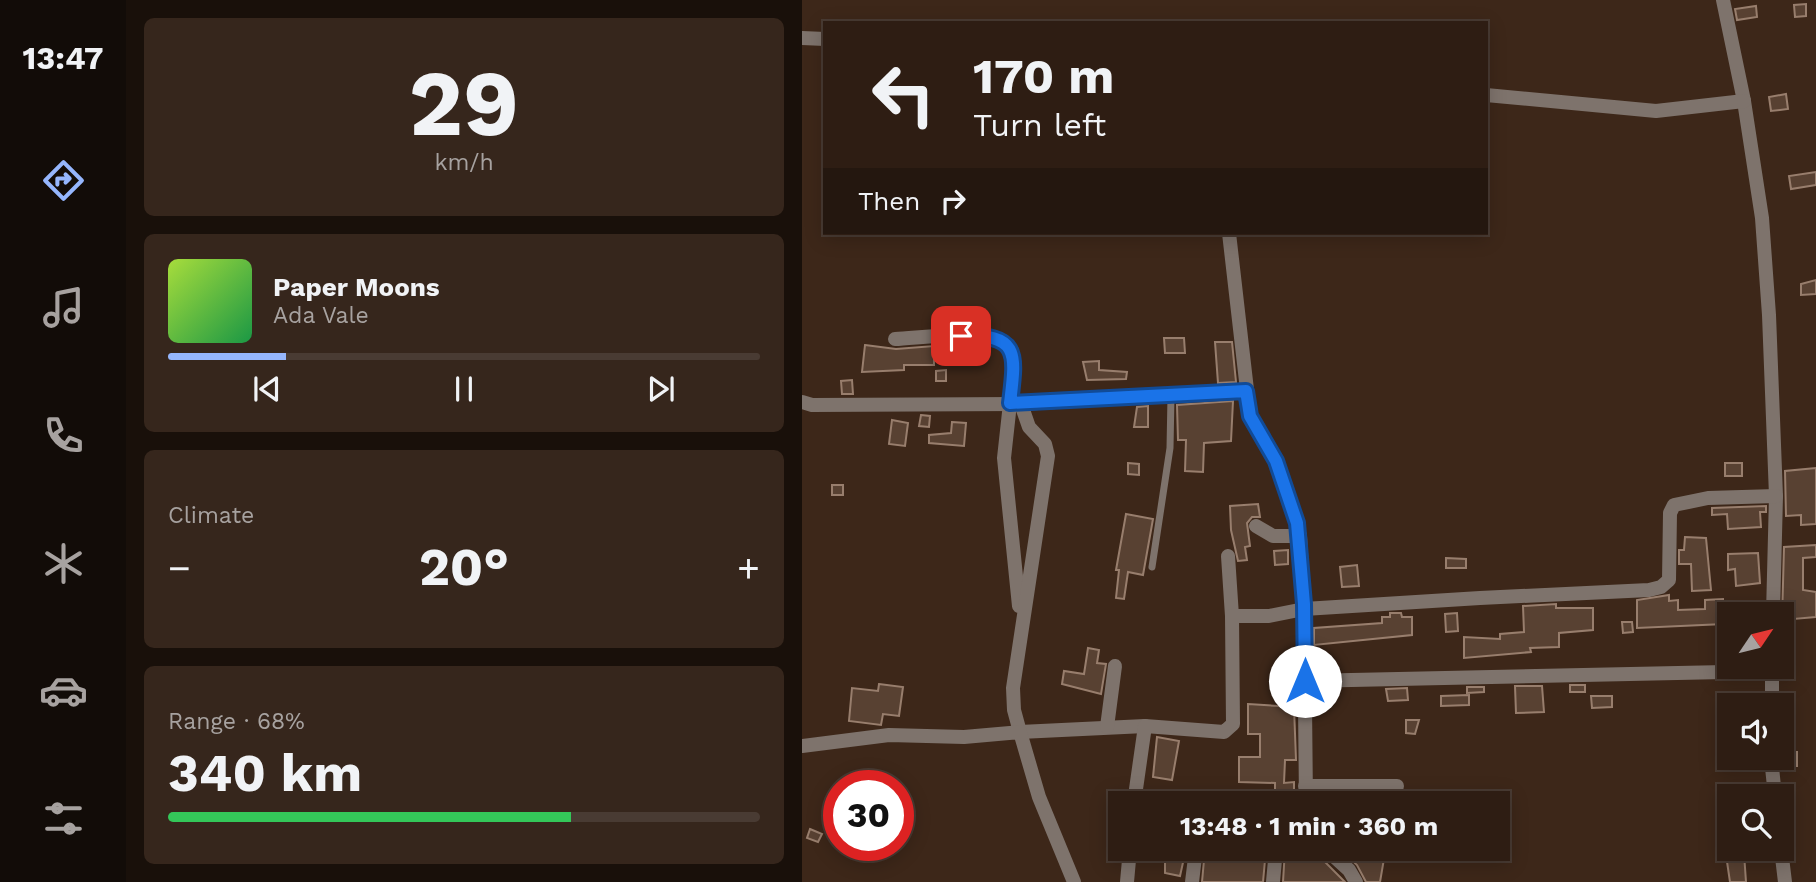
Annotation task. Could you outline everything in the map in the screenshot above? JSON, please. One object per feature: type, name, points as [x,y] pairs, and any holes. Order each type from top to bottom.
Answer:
[{"type":"street","points":[[1723,0],[1744,101],[1762,218],[1769,315],[1776,496],[1773,602]]},
{"type":"street","points":[[802,38],[823,39]]},
{"type":"street","points":[[1488,95],[1656,111],[1744,101]]},
{"type":"street","points":[[1229,235],[1250,416],[1276,461],[1300,536],[1304,609],[1305,791]]},
{"type":"street","points":[[895,339],[998,337],[1008,344],[1014,357],[1016,403],[1004,458],[1021,625]]},
{"type":"street","points":[[802,402],[812,405],[1016,403],[1246,391]]},
{"type":"street","points":[[1016,403],[1030,427],[1045,444],[1048,456],[1021,625],[1014,710],[1039,797],[1074,882]]},
{"type":"street","points":[[1232,616],[1269,616],[1304,609],[1661,587],[1669,580],[1669,513],[1674,505],[1708,498],[1776,496]]},
{"type":"street","points":[[1256,526],[1273,536],[1300,536]]},
{"type":"street","points":[[802,746],[889,735],[964,737],[1107,727],[1146,726],[1224,732],[1231,728],[1232,616],[1228,556]]},
{"type":"street","points":[[1107,727],[1115,666]]},
{"type":"street","points":[[1305,681],[1717,670]]},
{"type":"street","points":[[1136,791],[1146,726]]},
{"type":"street","points":[[1305,786],[1398,786]]},
{"type":"street","points":[[1127,882],[1129,861]]},
{"type":"street","points":[[1192,882],[1195,861]]},
{"type":"street","points":[[1273,882],[1275,861]]},
{"type":"street","points":[[1339,861],[1356,882]]},
{"type":"street","points":[[1782,861],[1785,882]]},
{"type":"lane","points":[[1152,567],[1170,448],[1171,395]]},
{"type":"building","points":[[1806,4],[1806,16],[1795,17],[1794,5]]},
{"type":"building","points":[[1756,6],[1757,17],[1737,20],[1735,9]]},
{"type":"building","points":[[1786,94],[1788,109],[1771,111],[1769,97]]},
{"type":"building","points":[[1816,172],[1816,185],[1791,189],[1789,176]]},
{"type":"building","points":[[1816,280],[1816,294],[1801,295],[1801,284]]},
{"type":"building","points":[[1164,338],[1184,338],[1185,353],[1165,353]]},
{"type":"building","points":[[1215,342],[1232,342],[1236,382],[1218,383]]},
{"type":"building","points":[[865,345],[896,349],[934,346],[934,365],[904,365],[904,370],[862,372]]},
{"type":"building","points":[[1099,361],[1099,370],[1127,372],[1126,379],[1087,380],[1083,362]]},
{"type":"building","points":[[946,370],[946,381],[936,381],[936,371]]},
{"type":"building","points":[[852,380],[853,394],[842,394],[841,381]]},
{"type":"building","points":[[1233,401],[1231,441],[1204,443],[1203,472],[1185,471],[1186,440],[1178,440],[1177,405]]},
{"type":"building","points":[[1148,406],[1148,427],[1134,427],[1137,407]]},
{"type":"building","points":[[921,415],[930,416],[929,427],[919,426]]},
{"type":"building","points":[[892,420],[908,423],[905,446],[889,444]]},
{"type":"building","points":[[952,422],[966,423],[964,446],[929,443],[929,435],[951,433]]},
{"type":"building","points":[[1128,463],[1139,464],[1139,475],[1128,474]]},
{"type":"building","points":[[1725,463],[1742,463],[1742,476],[1725,476]]},
{"type":"building","points":[[1816,468],[1816,524],[1801,525],[1801,515],[1786,516],[1785,471]]},
{"type":"building","points":[[832,485],[843,485],[843,495],[832,495]]},
{"type":"building","points":[[1258,504],[1260,517],[1252,517],[1247,523],[1250,546],[1245,547],[1247,560],[1238,561],[1231,530],[1230,506]]},
{"type":"building","points":[[1766,506],[1766,512],[1760,512],[1761,527],[1728,529],[1727,514],[1712,515],[1712,508]]},
{"type":"building","points":[[1126,514],[1153,519],[1143,575],[1128,572],[1124,599],[1116,598],[1119,570],[1116,570]]},
{"type":"building","points":[[1685,537],[1706,538],[1711,590],[1692,591],[1691,564],[1679,564],[1679,550],[1684,550]]},
{"type":"building","points":[[1816,545],[1816,557],[1803,558],[1803,590],[1816,592],[1816,617],[1794,619],[1794,602],[1782,602],[1784,547]]},
{"type":"building","points":[[1288,550],[1288,564],[1275,565],[1274,551]]},
{"type":"building","points":[[1758,553],[1760,583],[1736,586],[1735,569],[1728,570],[1728,554]]},
{"type":"building","points":[[1446,558],[1466,559],[1466,568],[1446,568]]},
{"type":"building","points":[[1357,565],[1359,586],[1342,587],[1340,567]]},
{"type":"building","points":[[1669,595],[1669,601],[1678,600],[1678,610],[1705,609],[1705,600],[1723,599],[1723,602],[1717,602],[1717,624],[1637,628],[1637,600]]},
{"type":"building","points":[[1556,604],[1556,608],[1593,608],[1593,630],[1559,633],[1559,647],[1530,648],[1531,652],[1464,658],[1464,637],[1500,639],[1500,634],[1524,632],[1523,606]]},
{"type":"building","points":[[1390,613],[1412,617],[1412,635],[1314,645],[1314,628],[1382,623],[1382,617],[1390,617]]},
{"type":"building","points":[[1457,613],[1458,631],[1446,632],[1445,614]]},
{"type":"building","points":[[1622,622],[1632,622],[1633,632],[1623,633]]},
{"type":"building","points":[[1088,648],[1099,650],[1097,663],[1106,664],[1101,694],[1062,684],[1064,671],[1084,674]]},
{"type":"building","points":[[879,684],[903,687],[899,716],[883,714],[881,725],[849,721],[852,688],[878,691]]},
{"type":"building","points":[[1570,685],[1585,685],[1585,692],[1570,692]]},
{"type":"building","points":[[1515,686],[1542,686],[1544,712],[1516,713]]},
{"type":"building","points":[[1467,687],[1484,687],[1484,692],[1467,693]]},
{"type":"building","points":[[1407,688],[1408,700],[1388,701],[1386,689]]},
{"type":"building","points":[[1469,695],[1469,705],[1441,706],[1441,696]]},
{"type":"building","points":[[1591,696],[1612,696],[1612,707],[1592,708]]},
{"type":"building","points":[[1248,704],[1294,707],[1296,760],[1285,760],[1284,783],[1294,782],[1294,791],[1275,791],[1275,783],[1239,782],[1239,757],[1260,757],[1260,734],[1248,734]]},
{"type":"building","points":[[1406,720],[1419,720],[1415,734],[1406,733]]},
{"type":"building","points":[[1157,737],[1179,741],[1172,780],[1153,777]]},
{"type":"building","points":[[1794,752],[1797,752],[1797,766],[1794,766]]},
{"type":"building","points":[[810,829],[822,834],[818,842],[807,838]]},
{"type":"building","points":[[1165,861],[1183,861],[1180,876],[1165,873]]},
{"type":"building","points":[[1204,861],[1265,861],[1263,882],[1202,882]]},
{"type":"building","points":[[1284,861],[1324,861],[1345,882],[1283,882]]},
{"type":"building","points":[[1353,861],[1384,861],[1380,882],[1366,882]]},
{"type":"building","points":[[1727,861],[1745,861],[1746,882],[1730,882]]},
{"type":"route","points":[[961,336],[998,337],[1008,344],[1014,357],[1010,403],[1246,391],[1250,416],[1256,431],[1276,461],[1300,536],[1305,681]]}]
